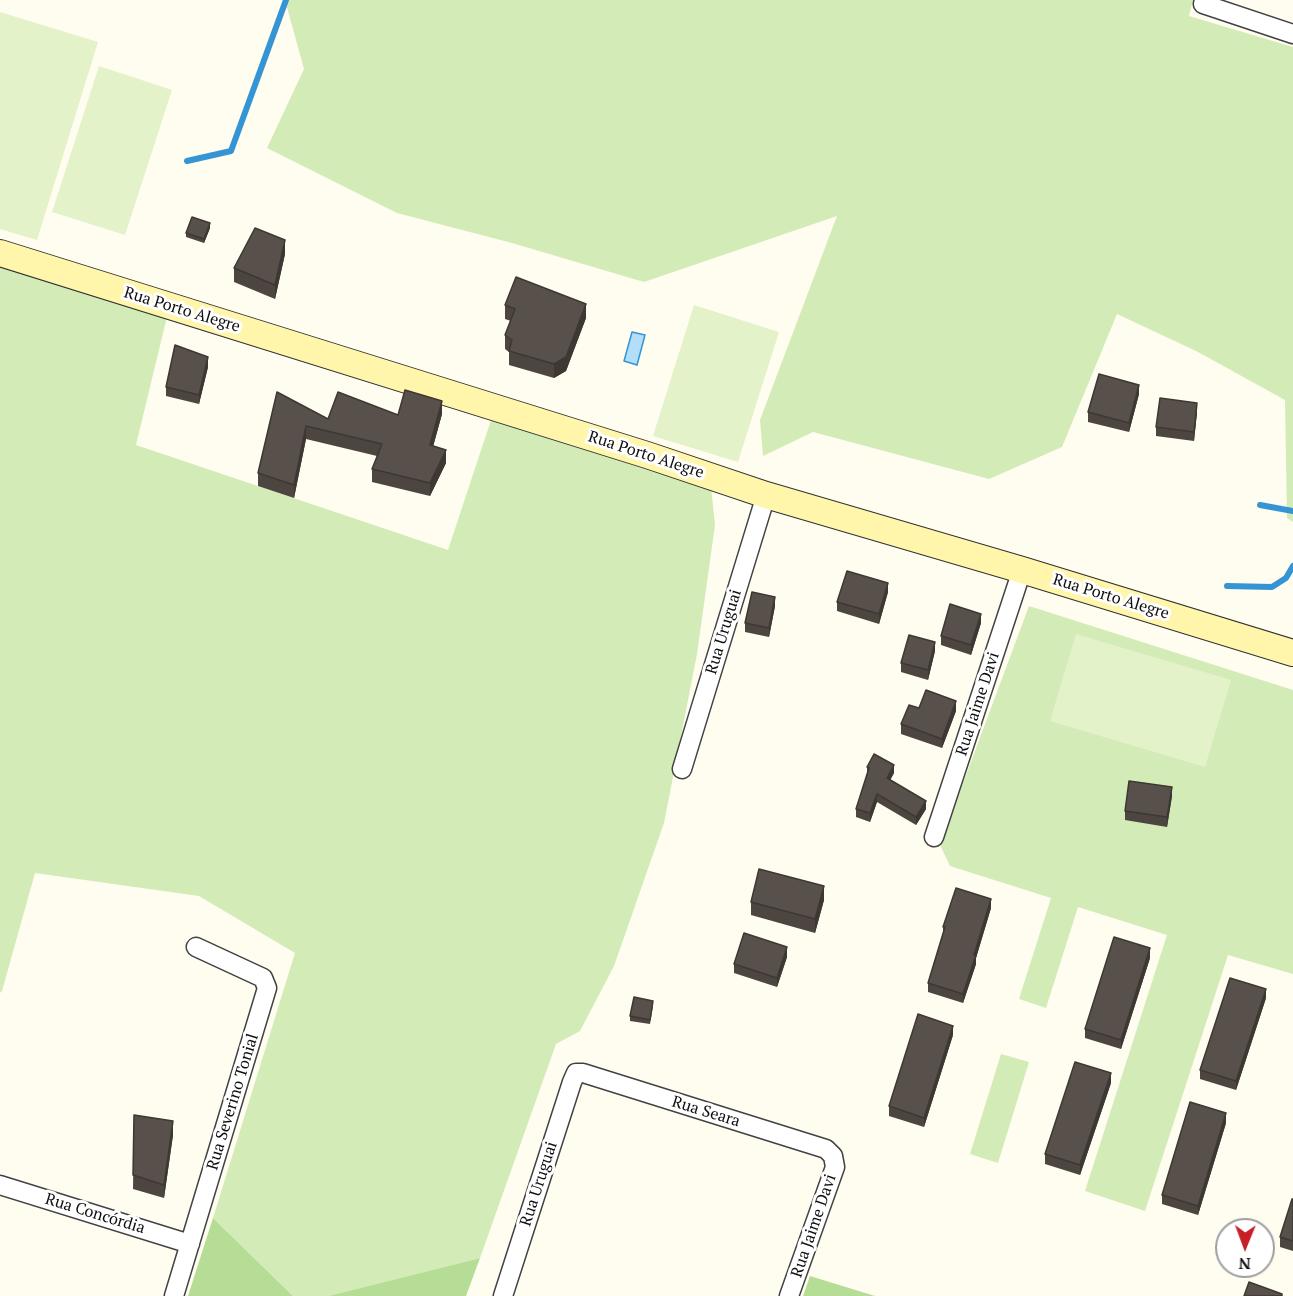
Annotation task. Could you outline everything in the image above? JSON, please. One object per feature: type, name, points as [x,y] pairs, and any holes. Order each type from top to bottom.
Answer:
[{"type":"street","points":[[1204,2],[1293,34]]},
{"type":"street","name":"Rua Porto Alegre","points":[[0,253],[625,448],[766,495],[1293,653]]},
{"type":"street","name":"Rua Uruguai","points":[[682,769],[766,495]]},
{"type":"street","name":"Rua Jaime Davi","points":[[934,837],[1022,570]]},
{"type":"street","name":"Rua Severino Tonial","points":[[174,1296],[267,988],[263,978],[196,947]]},
{"type":"street","name":"Rua Uruguai","points":[[503,1296],[576,1073]]},
{"type":"street","name":"Rua Seara","points":[[576,1073],[583,1073],[826,1149],[833,1156]]},
{"type":"street","name":"Rua Jaime Davi","points":[[789,1296],[835,1167],[833,1156]]},
{"type":"street","name":"Rua Concórdia","points":[[0,1185],[190,1244]]},
{"type":"green space","points":[[285,0],[1193,0],[1189,16],[1293,47],[1293,522],[1287,518],[1285,400],[1198,352],[1117,314],[1062,447],[989,479],[813,432],[763,456],[760,420],[837,216],[644,282],[512,243],[397,213],[267,148],[304,69]]},
{"type":"green space","points":[[0,12],[98,42],[37,240],[0,229]]},
{"type":"green space","points":[[99,66],[172,90],[125,235],[52,212]]},
{"type":"green space","points":[[0,244],[171,300],[136,445],[448,550],[497,402],[709,468],[715,525],[697,654],[664,823],[614,966],[580,1031],[556,1044],[480,1258],[328,1296],[293,1296],[213,1218],[295,953],[199,896],[35,873],[0,993]]},
{"type":"green space","points":[[694,305],[779,332],[738,462],[653,436]]},
{"type":"green space","points":[[1029,606],[1293,690],[1293,974],[1228,955],[1145,1211],[1085,1191],[1167,935],[1078,907],[1046,1008],[1019,999],[1051,898],[950,866],[940,845]]},
{"type":"green space","points":[[1076,634],[1231,680],[1205,767],[1050,721]]},
{"type":"green space","points":[[1001,1054],[1029,1062],[998,1163],[970,1154]]},
{"type":"green space","points":[[213,1218],[293,1296],[188,1296]]},
{"type":"green space","points":[[480,1258],[466,1296],[328,1296]]},
{"type":"green space","points":[[810,1276],[875,1296],[803,1296]]},
{"type":"water","points":[[632,332],[645,335],[637,365],[624,361]]},
{"type":"building","points":[[192,217],[210,223],[204,239],[186,233]]},
{"type":"building","points":[[255,228],[285,240],[275,285],[234,268]]},
{"type":"building","points":[[516,277],[586,304],[566,357],[554,364],[509,351],[512,340],[505,335],[515,309],[505,305]]},
{"type":"building","points":[[175,345],[208,357],[199,395],[166,387]]},
{"type":"building","points":[[1099,374],[1139,385],[1129,423],[1088,412]]},
{"type":"building","points":[[405,390],[442,401],[430,445],[446,450],[430,483],[372,469],[382,444],[306,426],[294,485],[258,473],[277,392],[328,419],[338,392],[398,415]]},
{"type":"building","points":[[1160,398],[1197,403],[1194,432],[1156,427]]},
{"type":"building","points":[[847,571],[888,583],[879,614],[837,602]]},
{"type":"building","points":[[752,592],[775,597],[769,628],[745,623]]},
{"type":"building","points":[[950,604],[981,614],[971,645],[941,636]]},
{"type":"building","points":[[909,635],[935,642],[928,670],[901,663]]},
{"type":"building","points":[[926,690],[956,701],[942,739],[901,724],[909,705],[919,708]]},
{"type":"building","points":[[874,754],[894,765],[887,778],[926,801],[916,817],[877,794],[870,813],[856,809],[869,768],[867,767]]},
{"type":"building","points":[[1129,781],[1172,787],[1167,817],[1125,811]]},
{"type":"building","points":[[759,869],[824,886],[815,919],[751,902]]},
{"type":"building","points":[[956,888],[991,899],[963,994],[928,983]]},
{"type":"building","points":[[744,933],[787,947],[777,978],[734,964]]},
{"type":"building","points":[[1114,937],[1150,948],[1121,1040],[1085,1029]]},
{"type":"building","points":[[1230,978],[1266,989],[1236,1081],[1200,1070]]},
{"type":"building","points":[[634,997],[653,1001],[650,1020],[630,1016]]},
{"type":"building","points":[[918,1014],[953,1026],[924,1118],[889,1106]]},
{"type":"building","points":[[1075,1062],[1111,1073],[1080,1165],[1045,1154]]},
{"type":"building","points":[[1190,1102],[1226,1113],[1198,1206],[1162,1195]]},
{"type":"building","points":[[134,1115],[173,1121],[164,1185],[133,1175]]},
{"type":"building","points":[[1293,1199],[1293,1241],[1280,1237]]},
{"type":"building","points":[[1249,1282],[1282,1294],[1282,1296],[1244,1296]]},
{"type":"waterway","points":[[187,161],[231,151],[286,0]]},
{"type":"waterway","points":[[1260,505],[1293,511]]},
{"type":"waterway","points":[[1227,586],[1272,587],[1286,578],[1293,566]]}]
